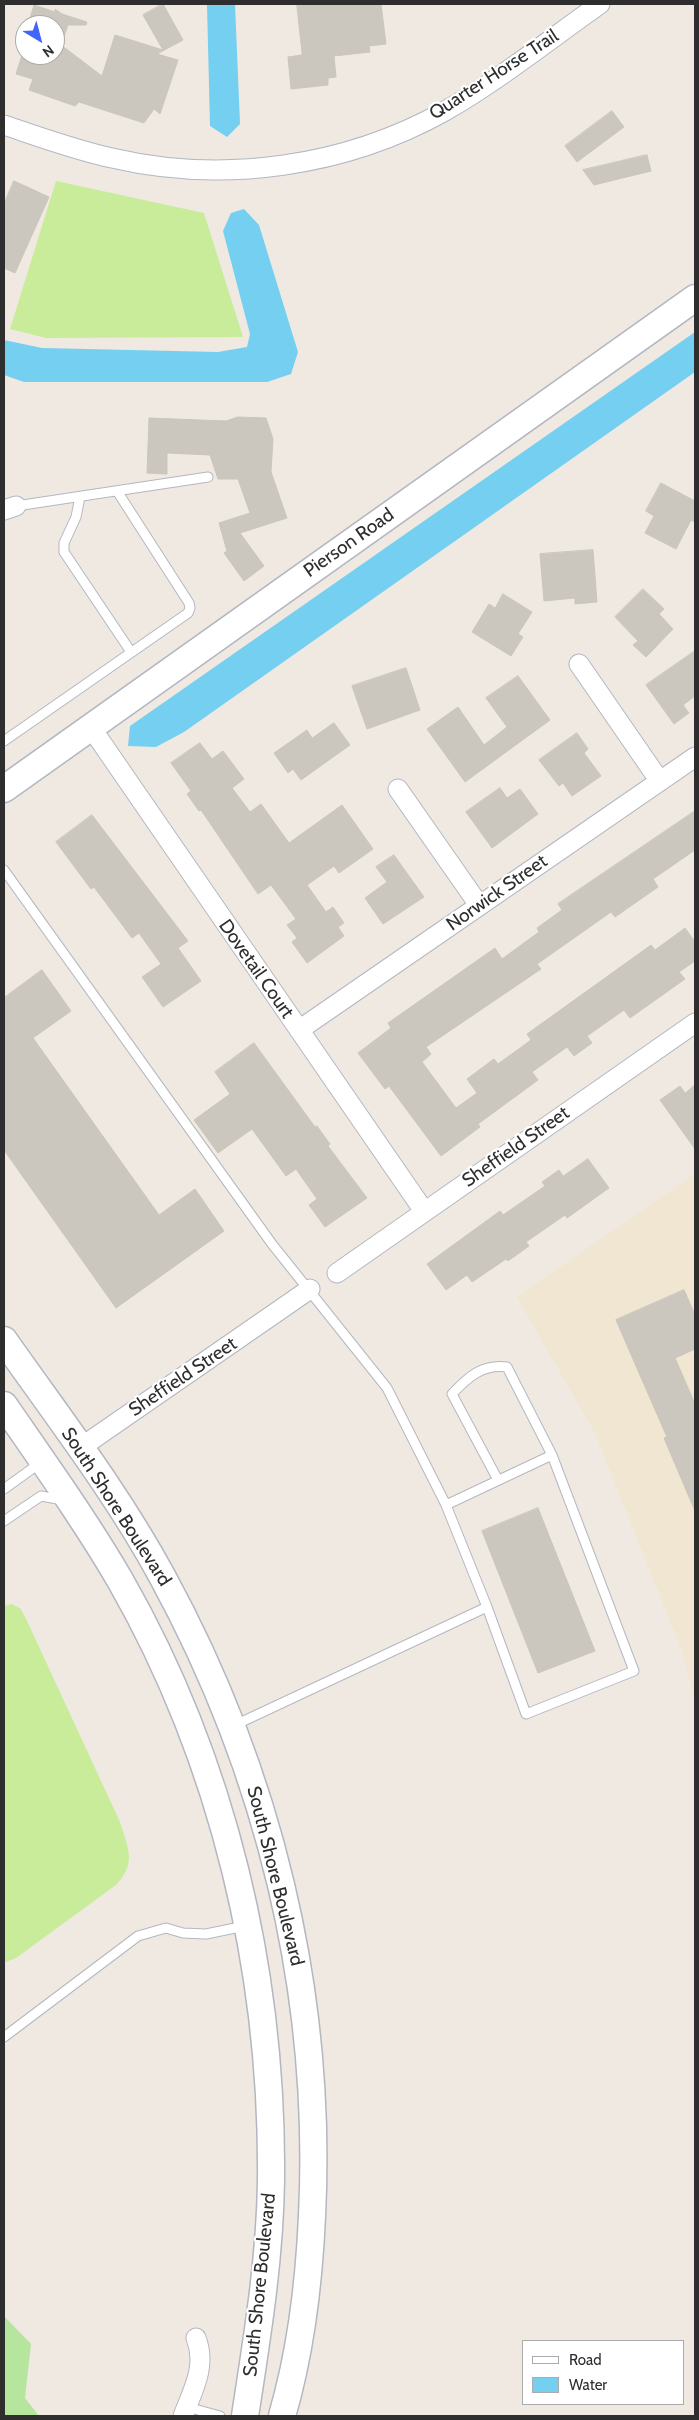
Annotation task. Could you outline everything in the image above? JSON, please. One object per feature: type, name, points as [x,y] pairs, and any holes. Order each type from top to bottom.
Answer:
[{"type":"street","name":"Quarter Horse Trail","points":[[4,125],[82,151],[162,167],[244,170],[324,158],[371,144],[416,126],[445,111],[487,85],[600,4]]},
{"type":"street","name":"Pierson Road","points":[[4,789],[90,726],[695,298]]},
{"type":"street","points":[[579,664],[659,780]]},
{"type":"street","name":"Dovetail Court","points":[[90,726],[424,1211]]},
{"type":"street","name":"Norwick Street","points":[[299,1030],[695,757]]},
{"type":"street","points":[[398,789],[479,905]]},
{"type":"street","name":"Sheffield Street","points":[[337,1273],[695,1022]]},
{"type":"street","name":"Sheffield Street","points":[[80,1448],[310,1289]]},
{"type":"street","name":"South Shore Boulevard","points":[[4,1340],[111,1493],[161,1573],[186,1620],[232,1726],[268,1831],[287,1907],[300,1976],[308,2045],[313,2115],[314,2185],[310,2254],[294,2376],[282,2416]]},
{"type":"street","name":"South Shore Boulevard","points":[[4,1405],[71,1502],[121,1582],[171,1682],[214,1794],[248,1926],[266,2045],[271,2182],[262,2302],[245,2416]]},
{"type":"street","points":[[18,1426],[52,1447],[63,1450],[80,1448]]},
{"type":"street","points":[[43,1461],[58,1461],[72,1467],[111,1493]]},
{"type":"street","points":[[185,2412],[200,2371],[200,2350],[196,2338]]},
{"type":"lane","points":[[10,508],[208,477]]},
{"type":"lane","points":[[4,741],[188,613],[189,603],[117,491]]},
{"type":"lane","points":[[80,496],[76,517],[64,543],[64,552],[131,652]]},
{"type":"lane","points":[[4,870],[272,1244],[310,1289],[387,1388],[446,1505],[526,1714],[634,1672],[552,1455],[506,1367],[492,1366],[466,1378],[452,1394],[498,1480]]},
{"type":"lane","points":[[446,1505],[552,1455]]},
{"type":"lane","points":[[4,1489],[43,1461]]},
{"type":"lane","points":[[4,1521],[41,1496],[71,1502]]},
{"type":"lane","points":[[232,1726],[487,1608]]},
{"type":"lane","points":[[4,2036],[138,1936],[166,1928],[184,1933],[206,1934],[248,1926]]},
{"type":"lane","points":[[185,2412],[220,2416]]},
{"type":"shaded area","points":[[695,1174],[695,1702],[683,1653],[595,1433],[517,1297]]},
{"type":"green space","points":[[56,181],[204,213],[243,337],[46,338],[10,329]]},
{"type":"green space","points":[[12,1604],[21,1609],[28,1623],[120,1822],[128,1848],[129,1862],[127,1870],[116,1885],[16,1958],[6,1962],[4,1961],[4,1606]]},
{"type":"green space","points":[[4,2316],[31,2344],[25,2398],[39,2416],[4,2416]]},
{"type":"water","points":[[207,4],[235,4],[240,124],[227,137],[210,126]]},
{"type":"water","points":[[244,209],[259,225],[298,352],[291,374],[267,382],[24,382],[4,375],[4,340],[42,348],[218,352],[247,347],[250,334],[223,231],[231,213]]},
{"type":"water","points":[[695,332],[695,372],[184,732],[156,747],[128,746],[130,726]]},
{"type":"building","points":[[163,4],[183,40],[157,54],[178,60],[160,114],[154,109],[144,123],[79,102],[75,106],[29,90],[33,79],[16,74],[19,65],[65,65],[65,48],[102,76],[115,35],[163,50],[143,15]]},
{"type":"building","points":[[297,4],[381,4],[386,44],[369,46],[370,52],[334,56],[336,77],[328,78],[328,85],[291,89],[288,57],[302,55]]},
{"type":"building","points":[[34,5],[55,12],[55,9],[62,14],[87,22],[86,25],[68,25],[65,34],[65,15],[31,15]]},
{"type":"building","points":[[612,111],[624,127],[577,162],[565,146]]},
{"type":"building","points":[[647,155],[651,171],[594,185],[583,170]]},
{"type":"building","points":[[14,181],[49,197],[15,273],[4,268],[4,204]]},
{"type":"building","points":[[238,417],[266,418],[273,439],[271,472],[287,518],[240,533],[264,566],[244,581],[224,553],[227,551],[219,523],[250,513],[238,479],[218,479],[210,455],[167,453],[167,474],[147,473],[149,418],[226,421]]},
{"type":"building","points":[[661,483],[695,501],[695,522],[691,520],[676,549],[645,533],[654,516],[646,511]]},
{"type":"building","points":[[593,550],[597,602],[575,604],[575,598],[544,601],[540,554]]},
{"type":"building","points":[[643,589],[664,609],[659,614],[673,629],[646,657],[633,645],[638,641],[615,617]]},
{"type":"building","points":[[503,594],[532,612],[518,634],[523,637],[511,656],[472,632],[489,604],[495,608]]},
{"type":"building","points":[[695,651],[695,696],[683,705],[689,713],[674,724],[646,685]]},
{"type":"building","points":[[406,668],[420,710],[367,729],[352,686]]},
{"type":"building","points":[[518,676],[550,720],[465,782],[427,729],[458,707],[484,745],[507,727],[486,698]]},
{"type":"building","points":[[334,723],[350,745],[301,780],[293,769],[288,773],[274,753],[307,730],[312,738]]},
{"type":"building","points":[[577,733],[588,749],[584,753],[601,776],[572,796],[563,783],[559,786],[539,760]]},
{"type":"building","points":[[200,743],[212,759],[223,751],[244,779],[232,788],[250,812],[261,804],[289,843],[342,805],[373,849],[339,873],[334,866],[307,885],[326,912],[333,907],[344,923],[338,927],[344,936],[307,963],[292,942],[297,938],[287,925],[296,919],[271,885],[258,894],[201,810],[199,811],[187,794],[191,791],[171,763]]},
{"type":"building","points":[[500,788],[507,798],[520,789],[538,814],[492,848],[466,812]]},
{"type":"building","points":[[695,811],[695,850],[653,879],[658,887],[615,917],[611,912],[537,964],[541,969],[426,1047],[431,1054],[422,1062],[456,1108],[477,1093],[467,1079],[494,1059],[498,1064],[531,1040],[527,1034],[651,945],[655,950],[685,928],[695,942],[695,961],[679,972],[685,979],[630,1018],[624,1010],[587,1036],[592,1043],[574,1056],[567,1047],[532,1072],[538,1080],[478,1124],[480,1127],[441,1156],[389,1086],[385,1089],[358,1053],[391,1028],[388,1023],[495,948],[502,959],[539,932],[537,928],[562,910],[558,904]]},
{"type":"building","points":[[92,815],[188,941],[178,948],[201,981],[163,1007],[142,977],[161,964],[139,933],[132,938],[94,887],[91,889],[56,842]]},
{"type":"building","points":[[394,855],[424,897],[383,924],[365,898],[387,882],[376,867]]},
{"type":"building","points":[[42,970],[71,1011],[33,1038],[159,1215],[195,1189],[224,1231],[116,1308],[4,1150],[4,998]]},
{"type":"building","points":[[254,1043],[315,1127],[317,1126],[330,1144],[328,1146],[367,1198],[325,1227],[309,1205],[317,1199],[296,1169],[286,1176],[252,1129],[218,1153],[194,1120],[230,1094],[215,1072]]},
{"type":"building","points":[[695,1085],[695,1149],[660,1100],[680,1086],[685,1093]]},
{"type":"building","points":[[588,1159],[609,1188],[567,1218],[565,1215],[526,1242],[529,1246],[508,1261],[506,1259],[472,1282],[467,1275],[446,1290],[427,1264],[500,1211],[503,1215],[545,1186],[542,1182],[559,1170],[563,1176]]},
{"type":"building","points":[[684,1290],[695,1315],[695,1349],[675,1358],[695,1404],[695,1511],[664,1438],[667,1437],[616,1320]]},
{"type":"building","points":[[538,1508],[595,1651],[538,1673],[482,1531]]}]
